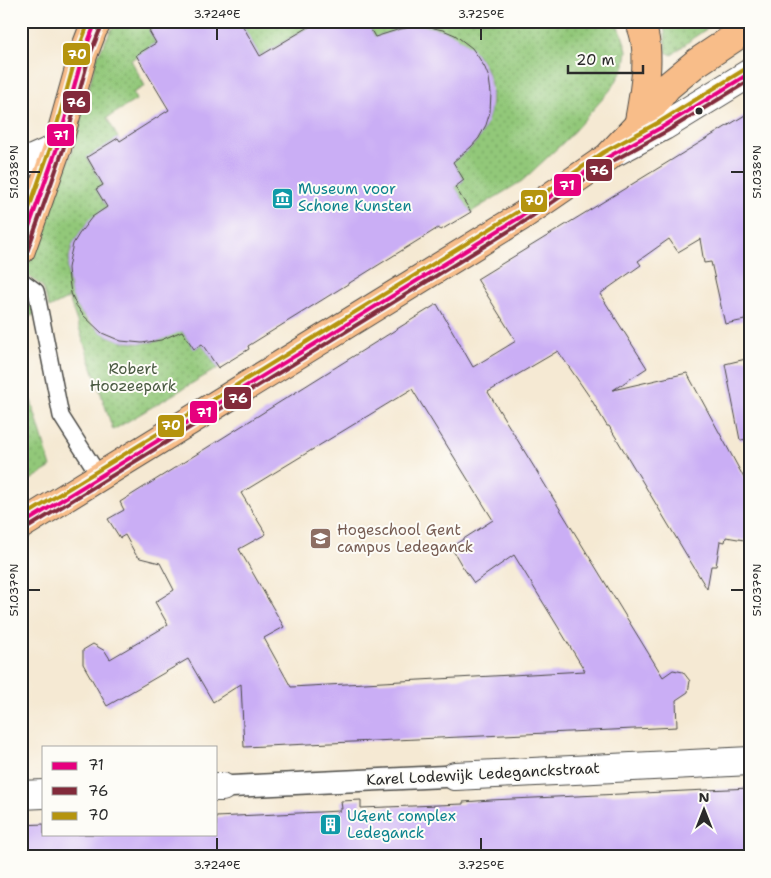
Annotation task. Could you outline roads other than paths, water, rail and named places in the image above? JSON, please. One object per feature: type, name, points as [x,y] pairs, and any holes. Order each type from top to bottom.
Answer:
[{"type":"main road","points":[[21,250],[57,148],[83,55],[98,21]]},
{"type":"main road","points":[[638,125],[644,93],[646,56],[643,29],[639,21]]},
{"type":"main road","points":[[21,526],[522,216],[608,157],[638,125],[667,87],[696,63],[750,27]]},
{"type":"street","points":[[608,157],[664,126],[750,73]]},
{"type":"street","points":[[21,164],[57,148]]},
{"type":"street","name":"Karel Lodewijk Ledeganckstraat","points":[[219,787],[750,761]]},
{"type":"street","points":[[21,795],[42,794]]},
{"type":"lane","points":[[21,280],[36,291],[61,416],[100,477]]},
{"type":"place","name":"Museum voor Schone Kunsten","points":[[282,198]]},
{"type":"place","name":"Hogeschool Gent campus Ledeganck","points":[[321,539]]},
{"type":"place","name":"UGent complex Ledeganck","points":[[331,825]]},
{"type":"park label","name":"Robert Hoozeepark","points":[[133,378]]}]
